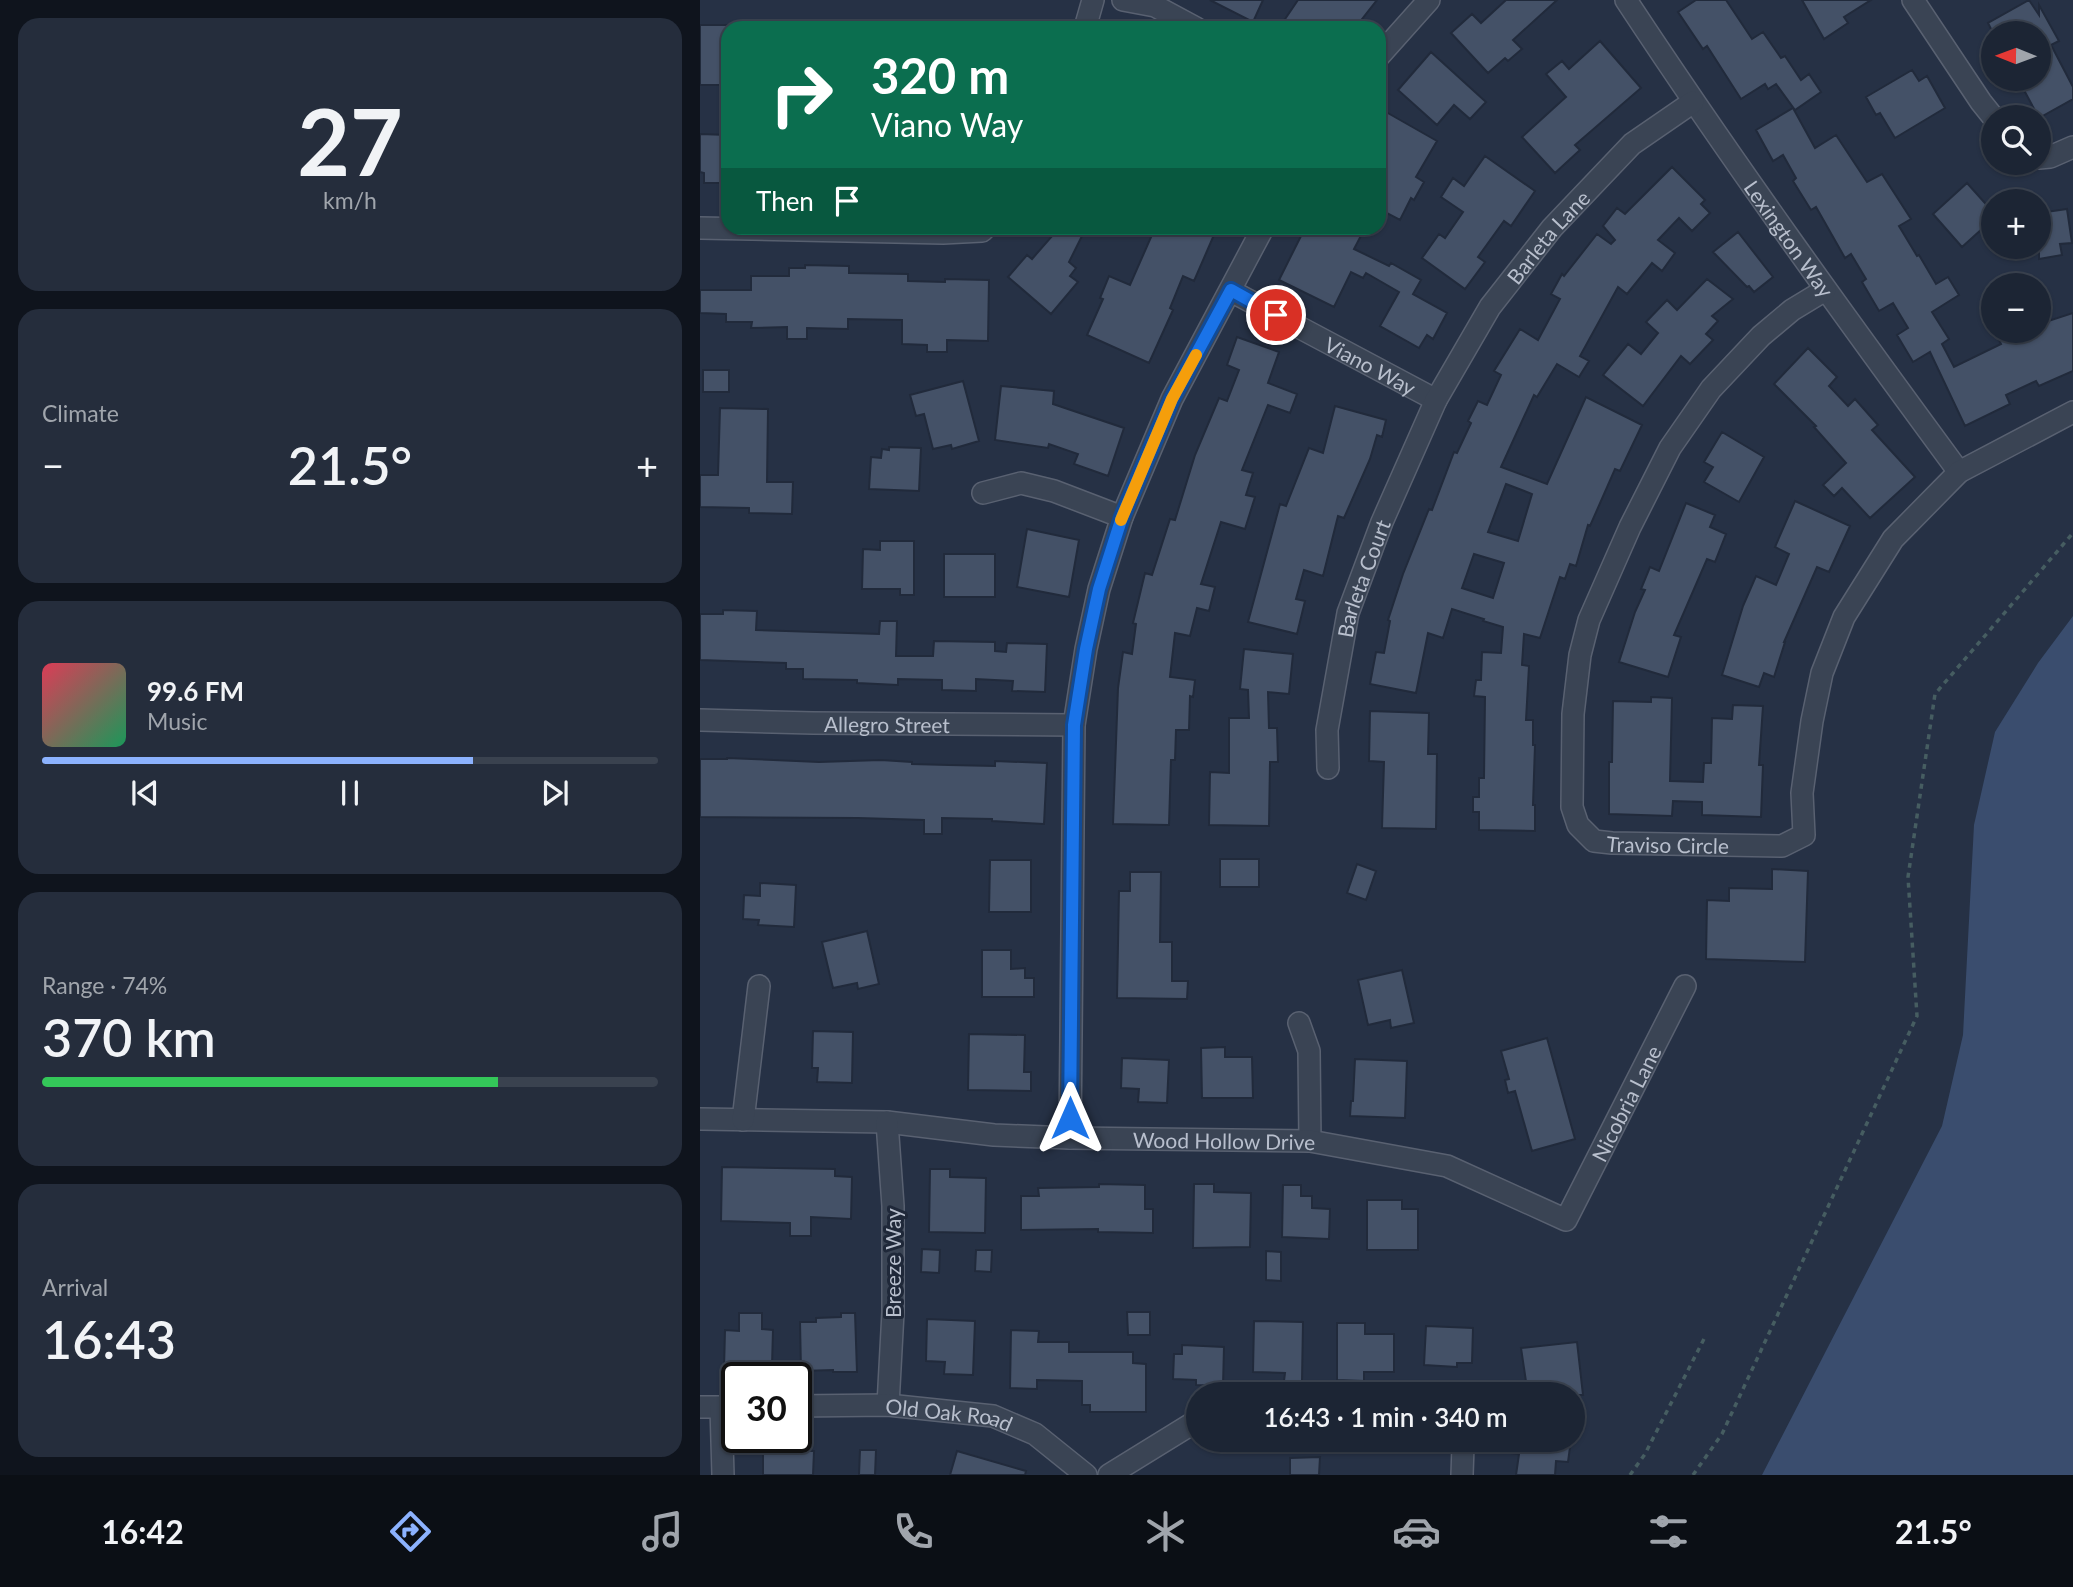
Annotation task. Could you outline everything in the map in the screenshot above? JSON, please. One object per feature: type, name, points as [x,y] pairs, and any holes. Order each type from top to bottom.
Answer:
[{"type":"street","points":[[1087,21],[1093,0]]},
{"type":"street","points":[[1123,0],[1155,6],[1183,21]]},
{"type":"street","points":[[1386,48],[1429,0]]},
{"type":"street","name":"Lexington Way","points":[[1626,0],[1693,102],[1825,290],[1959,472]]},
{"type":"street","points":[[1913,0],[1983,105]]},
{"type":"street","name":"Barleta Lane","points":[[1436,400],[1490,307],[1552,228],[1632,145],[1693,102]]},
{"type":"street","points":[[2051,157],[2073,147]]},
{"type":"street","points":[[700,228],[721,228]]},
{"type":"street","points":[[1070,1138],[1074,725],[1086,649],[1099,589],[1122,517],[1172,399],[1259,235]]},
{"type":"street","name":"Viano Way","points":[[1231,290],[1436,400]]},
{"type":"street","name":"Traviso Circle","points":[[1825,290],[1792,310],[1760,336],[1711,389],[1670,448],[1630,527],[1589,620],[1580,655],[1572,727],[1572,807],[1578,825],[1594,841],[1612,844],[1782,846],[1804,835],[1802,793],[1812,721],[1822,673],[1844,617],[1893,539],[1959,472]]},
{"type":"street","name":"Barleta Court","points":[[1328,768],[1327,730],[1348,613],[1382,522],[1436,400]]},
{"type":"street","points":[[1959,472],[2073,412]]},
{"type":"street","points":[[984,493],[1021,483],[1054,491],[1122,517]]},
{"type":"street","name":"Allegro Street","points":[[700,720],[1074,725]]},
{"type":"street","points":[[743,1120],[759,986]]},
{"type":"street","name":"Nicobria Lane","points":[[1566,1220],[1685,986]]},
{"type":"street","points":[[1299,1023],[1309,1051],[1310,1141]]},
{"type":"street","name":"Wood Hollow Drive","points":[[700,1119],[887,1122],[994,1135],[1070,1138],[1310,1141],[1447,1166],[1566,1220]]},
{"type":"street","name":"Breeze Way","points":[[887,1122],[893,1246],[888,1405]]},
{"type":"street","name":"Old Oak Road","points":[[812,1406],[888,1405],[993,1416],[1035,1434],[1086,1475]]},
{"type":"street","points":[[719,1407],[723,1475]]},
{"type":"street","points":[[1110,1475],[1186,1427]]},
{"type":"street","points":[[1462,1475],[1463,1452]]},
{"type":"path","points":[[1693,1475],[1722,1434],[1917,1016],[1908,877],[1935,694],[2073,533]]},
{"type":"path","points":[[1630,1475],[1645,1454],[1705,1337]]},
{"type":"water","points":[[2073,616],[2073,1475],[1762,1475],[1942,1126],[1963,1035],[1974,825],[1995,732],[2038,663]]},
{"type":"building","points":[[1210,0],[1263,0],[1251,21]]},
{"type":"building","points":[[1298,0],[1377,0],[1360,21],[1284,21]]},
{"type":"building","points":[[1506,0],[1557,0],[1513,40],[1522,49],[1508,61],[1505,58],[1488,73],[1451,33],[1472,14],[1481,23]]},
{"type":"building","points":[[1696,0],[1726,0],[1752,39],[1763,32],[1781,58],[1785,56],[1801,80],[1809,74],[1821,92],[1795,110],[1776,84],[1768,89],[1765,84],[1741,99],[1707,46],[1703,49],[1678,12]]},
{"type":"building","points":[[1802,0],[1871,0],[1844,17],[1848,23],[1824,39]]},
{"type":"building","points":[[2029,0],[2039,15],[2039,5],[2048,21],[1992,21]]},
{"type":"building","points":[[700,25],[721,25],[721,85],[700,85]]},
{"type":"building","points":[[2051,27],[2059,41],[2051,45]]},
{"type":"building","points":[[1600,41],[1641,88],[1575,145],[1580,150],[1555,173],[1522,137],[1566,97],[1546,74],[1562,61],[1569,69]]},
{"type":"building","points":[[2051,45],[2073,87],[2073,99],[2051,111],[2051,105],[2032,105],[2024,91],[2051,91]]},
{"type":"building","points":[[1431,52],[1486,102],[1470,119],[1454,105],[1437,125],[1398,90]]},
{"type":"building","points":[[1912,70],[1919,81],[1927,76],[1945,108],[1895,138],[1880,113],[1876,115],[1866,97]]},
{"type":"building","points":[[1793,108],[1815,148],[1836,135],[1867,182],[1882,174],[1911,219],[1899,226],[1917,256],[1919,255],[1936,284],[1948,277],[1959,295],[1932,312],[1949,339],[1942,344],[1954,367],[2000,343],[2051,343],[2051,320],[2073,313],[2073,371],[2039,386],[2036,381],[2006,395],[2010,404],[1965,426],[1930,352],[1913,362],[1897,335],[1908,328],[1893,303],[1879,311],[1862,282],[1866,279],[1851,254],[1845,258],[1816,207],[1811,210],[1793,181],[1796,178],[1783,155],[1773,161],[1756,130]]},
{"type":"building","points":[[1386,112],[1437,141],[1416,177],[1424,182],[1414,200],[1411,198],[1400,220],[1386,213]]},
{"type":"building","points":[[700,134],[721,135],[721,183],[704,183],[704,173],[700,172]]},
{"type":"building","points":[[1485,156],[1535,191],[1511,226],[1504,221],[1478,257],[1485,262],[1465,289],[1422,258],[1439,234],[1445,238],[1463,212],[1441,197],[1453,178],[1464,186]]},
{"type":"building","points":[[1672,167],[1705,200],[1701,204],[1710,213],[1692,231],[1679,218],[1658,240],[1675,253],[1662,271],[1652,263],[1627,294],[1618,287],[1580,356],[1589,361],[1579,377],[1557,364],[1537,397],[1534,395],[1501,467],[1547,484],[1586,397],[1642,425],[1620,471],[1615,469],[1590,526],[1588,525],[1576,566],[1570,564],[1565,579],[1560,577],[1540,638],[1524,634],[1522,665],[1529,666],[1526,720],[1533,720],[1535,745],[1535,831],[1479,830],[1479,812],[1473,812],[1473,797],[1479,797],[1479,778],[1484,778],[1485,697],[1474,696],[1476,680],[1481,680],[1482,652],[1501,653],[1503,627],[1452,609],[1443,638],[1428,633],[1416,693],[1370,684],[1376,652],[1384,653],[1390,621],[1388,620],[1403,574],[1454,452],[1457,453],[1478,401],[1487,405],[1501,375],[1494,371],[1520,329],[1538,340],[1560,299],[1551,294],[1562,274],[1564,276],[1597,234],[1611,244],[1615,240],[1603,226],[1617,208],[1625,214]],"holes":[[[1506,484],[1532,494],[1518,541],[1488,532]],[[1474,554],[1504,563],[1493,598],[1462,588]]]},
{"type":"building","points":[[1967,183],[1981,199],[1981,230],[1962,247],[1933,214]]},
{"type":"building","points":[[2067,209],[2072,243],[2060,244],[2062,255],[2051,257],[2051,211]]},
{"type":"building","points":[[1738,232],[1773,277],[1754,292],[1713,252]]},
{"type":"building","points":[[1053,235],[1082,235],[1069,262],[1076,268],[1070,276],[1078,282],[1051,314],[1008,277],[1027,255],[1032,259]]},
{"type":"building","points":[[1152,235],[1214,235],[1194,281],[1183,276],[1170,308],[1173,310],[1149,363],[1087,335],[1103,299],[1100,298],[1109,276],[1130,285]]},
{"type":"building","points":[[1302,235],[1361,235],[1354,249],[1389,266],[1391,263],[1421,280],[1413,294],[1447,313],[1433,339],[1427,335],[1419,348],[1380,326],[1399,292],[1366,273],[1363,278],[1351,272],[1334,307],[1279,280]]},
{"type":"building","points":[[805,265],[849,266],[849,273],[908,274],[908,281],[989,280],[988,341],[947,340],[947,352],[927,352],[927,345],[902,344],[902,320],[848,319],[848,329],[807,328],[807,339],[787,339],[787,327],[751,328],[752,322],[726,322],[726,314],[700,313],[700,290],[751,290],[751,276],[789,276],[789,268],[805,268]]},
{"type":"building","points":[[1707,279],[1733,299],[1712,316],[1718,321],[1706,334],[1713,340],[1690,364],[1681,356],[1643,406],[1603,375],[1628,344],[1641,354],[1658,333],[1646,322],[1667,300],[1677,310]]},
{"type":"building","points":[[1237,337],[1279,352],[1268,383],[1297,394],[1290,413],[1268,405],[1242,470],[1253,473],[1246,495],[1255,497],[1245,529],[1221,522],[1201,584],[1215,587],[1209,611],[1197,608],[1190,636],[1175,633],[1170,677],[1195,680],[1193,697],[1190,696],[1189,730],[1176,730],[1175,760],[1171,760],[1169,825],[1113,824],[1118,688],[1123,652],[1132,654],[1136,624],[1133,623],[1145,573],[1152,575],[1170,519],[1175,520],[1195,455],[1219,398],[1227,401],[1239,370],[1227,365]]},
{"type":"building","points":[[1808,348],[1837,377],[1829,386],[1848,406],[1855,399],[1878,425],[1872,430],[1915,477],[1870,518],[1842,488],[1834,496],[1823,485],[1846,463],[1814,427],[1816,426],[1774,384]]},
{"type":"building","points":[[703,370],[729,370],[729,392],[703,392]]},
{"type":"building","points":[[963,381],[979,441],[952,449],[951,445],[933,449],[924,414],[916,416],[910,395]]},
{"type":"building","points":[[1001,386],[1054,391],[1053,404],[1124,428],[1108,476],[1074,464],[1078,454],[1049,444],[1048,448],[995,440]]},
{"type":"building","points":[[1335,406],[1386,420],[1382,437],[1377,435],[1370,459],[1344,518],[1338,516],[1323,576],[1304,570],[1296,599],[1305,601],[1297,634],[1248,622],[1280,504],[1286,506],[1309,448],[1323,453]]},
{"type":"building","points":[[720,408],[768,409],[767,482],[793,482],[792,514],[749,513],[749,508],[700,507],[700,475],[718,475]]},
{"type":"building","points":[[1722,432],[1764,457],[1739,502],[1704,482],[1713,467],[1704,462]]},
{"type":"building","points":[[889,447],[921,448],[919,491],[869,489],[871,457],[881,458],[882,449],[889,450]]},
{"type":"building","points":[[1795,501],[1850,526],[1829,572],[1817,567],[1784,642],[1774,677],[1764,673],[1759,687],[1722,675],[1743,606],[1756,576],[1776,585],[1789,554],[1775,547]]},
{"type":"building","points":[[1686,503],[1715,515],[1710,527],[1726,534],[1715,562],[1707,559],[1674,635],[1681,637],[1668,677],[1619,662],[1645,590],[1641,589],[1650,567],[1659,571]]},
{"type":"building","points":[[1027,529],[1079,540],[1069,597],[1017,587]]},
{"type":"building","points":[[880,541],[914,541],[914,595],[900,595],[900,589],[862,589],[863,549],[880,550]]},
{"type":"building","points":[[944,554],[995,554],[995,597],[944,597]]},
{"type":"building","points":[[723,610],[757,611],[756,630],[879,634],[880,621],[897,621],[896,656],[933,656],[934,641],[995,642],[995,651],[1006,652],[1007,643],[1047,644],[1045,692],[1012,691],[1013,681],[976,679],[976,691],[942,690],[942,680],[898,679],[898,685],[857,683],[857,680],[803,679],[803,669],[786,669],[786,663],[700,660],[700,614],[723,614]]},
{"type":"building","points":[[1244,649],[1293,654],[1289,694],[1268,692],[1269,728],[1277,728],[1278,762],[1270,762],[1269,826],[1209,825],[1210,772],[1229,773],[1229,718],[1249,718],[1248,690],[1240,689]]},
{"type":"building","points":[[1651,697],[1672,698],[1670,781],[1703,782],[1704,763],[1711,763],[1712,718],[1732,719],[1733,705],[1763,706],[1759,765],[1763,765],[1761,817],[1702,815],[1702,802],[1673,801],[1672,816],[1609,814],[1613,701],[1651,702]]},
{"type":"building","points":[[1370,711],[1429,713],[1428,754],[1437,754],[1436,829],[1382,828],[1384,762],[1369,761]]},
{"type":"building","points":[[700,759],[819,762],[881,760],[912,764],[995,766],[995,761],[1047,763],[1044,824],[942,818],[942,834],[924,834],[924,820],[700,817]]},
{"type":"building","points":[[1220,859],[1259,859],[1259,887],[1220,887]]},
{"type":"building","points":[[990,860],[1031,860],[1031,912],[989,912]]},
{"type":"building","points":[[1357,864],[1376,871],[1366,900],[1347,893]]},
{"type":"building","points":[[1772,869],[1808,871],[1805,962],[1706,959],[1707,900],[1729,901],[1729,888],[1772,889]]},
{"type":"building","points":[[1130,872],[1161,872],[1160,942],[1172,942],[1172,981],[1188,981],[1187,999],[1117,998],[1119,891],[1130,891]]},
{"type":"building","points":[[760,883],[796,885],[794,927],[758,925],[759,920],[743,919],[744,895],[760,896]]},
{"type":"building","points":[[867,931],[879,984],[858,989],[857,983],[833,988],[822,942]]},
{"type":"building","points":[[982,950],[1011,950],[1011,969],[1025,968],[1025,978],[1034,978],[1034,997],[982,997]]},
{"type":"building","points":[[1402,970],[1414,1023],[1391,1028],[1390,1020],[1368,1025],[1358,980]]},
{"type":"building","points":[[813,1031],[853,1032],[852,1083],[817,1082],[818,1068],[812,1068]]},
{"type":"building","points":[[969,1034],[1025,1035],[1024,1072],[1031,1072],[1031,1091],[968,1090]]},
{"type":"building","points":[[1547,1038],[1575,1139],[1532,1151],[1515,1091],[1508,1093],[1505,1080],[1509,1079],[1501,1051]]},
{"type":"building","points":[[1225,1047],[1225,1057],[1252,1057],[1253,1098],[1202,1098],[1201,1048]]},
{"type":"building","points":[[1122,1058],[1169,1060],[1167,1103],[1138,1102],[1139,1089],[1121,1088]]},
{"type":"building","points":[[1355,1059],[1407,1061],[1405,1118],[1350,1116]]},
{"type":"building","points":[[722,1167],[835,1169],[835,1176],[852,1177],[851,1219],[811,1217],[811,1236],[790,1236],[790,1223],[721,1221]]},
{"type":"building","points":[[930,1169],[950,1169],[950,1177],[986,1178],[985,1233],[929,1232]]},
{"type":"building","points":[[1099,1184],[1145,1185],[1145,1209],[1153,1209],[1153,1233],[1098,1232],[1098,1229],[1021,1230],[1021,1196],[1039,1196],[1038,1188],[1099,1187]]},
{"type":"building","points":[[1194,1184],[1214,1184],[1214,1192],[1251,1193],[1250,1247],[1193,1248]]},
{"type":"building","points":[[1283,1185],[1301,1185],[1301,1196],[1312,1196],[1312,1208],[1330,1209],[1329,1239],[1282,1237]]},
{"type":"building","points":[[1367,1200],[1402,1200],[1402,1209],[1418,1209],[1418,1250],[1367,1250]]},
{"type":"building","points":[[922,1249],[940,1250],[939,1273],[921,1272]]},
{"type":"building","points":[[976,1250],[992,1250],[991,1272],[975,1271]]},
{"type":"building","points":[[1266,1251],[1281,1252],[1281,1281],[1266,1280]]},
{"type":"building","points":[[1127,1312],[1150,1312],[1150,1335],[1128,1335]]},
{"type":"building","points":[[739,1313],[762,1313],[762,1329],[773,1330],[772,1362],[724,1362],[725,1330],[739,1331]]},
{"type":"building","points":[[841,1313],[855,1313],[857,1372],[812,1371],[812,1362],[801,1362],[800,1322],[841,1317]]},
{"type":"building","points":[[927,1319],[975,1321],[973,1375],[944,1374],[945,1362],[926,1361]]},
{"type":"building","points":[[1254,1321],[1303,1322],[1302,1381],[1284,1381],[1285,1373],[1253,1372]]},
{"type":"building","points":[[1337,1323],[1365,1323],[1365,1334],[1394,1334],[1394,1372],[1364,1372],[1364,1381],[1337,1380]]},
{"type":"building","points":[[1426,1326],[1473,1328],[1472,1363],[1457,1363],[1457,1367],[1424,1365]]},
{"type":"building","points":[[1011,1330],[1039,1331],[1038,1342],[1069,1342],[1069,1352],[1133,1352],[1133,1363],[1146,1364],[1146,1412],[1090,1412],[1090,1405],[1082,1405],[1082,1381],[1037,1380],[1037,1389],[1010,1388]]},
{"type":"building","points":[[1577,1342],[1582,1382],[1526,1382],[1521,1348]]},
{"type":"building","points":[[1182,1345],[1224,1347],[1223,1382],[1173,1379],[1174,1354],[1182,1354]]},
{"type":"building","points":[[860,1450],[876,1450],[875,1475],[859,1475]]},
{"type":"building","points":[[814,1451],[813,1475],[763,1475],[763,1453]]},
{"type":"building","points":[[957,1451],[1026,1471],[1025,1475],[950,1475]]},
{"type":"building","points":[[1569,1452],[1568,1462],[1556,1461],[1555,1475],[1516,1475],[1519,1454],[1511,1453]]},
{"type":"building","points":[[1320,1457],[1319,1475],[1290,1475],[1290,1458]]},
{"type":"slow traffic","points":[[1121,520],[1172,399],[1196,355]]},
{"type":"route","points":[[1070,1118],[1074,725],[1099,589],[1122,517],[1172,399],[1231,290],[1276,315]]}]
